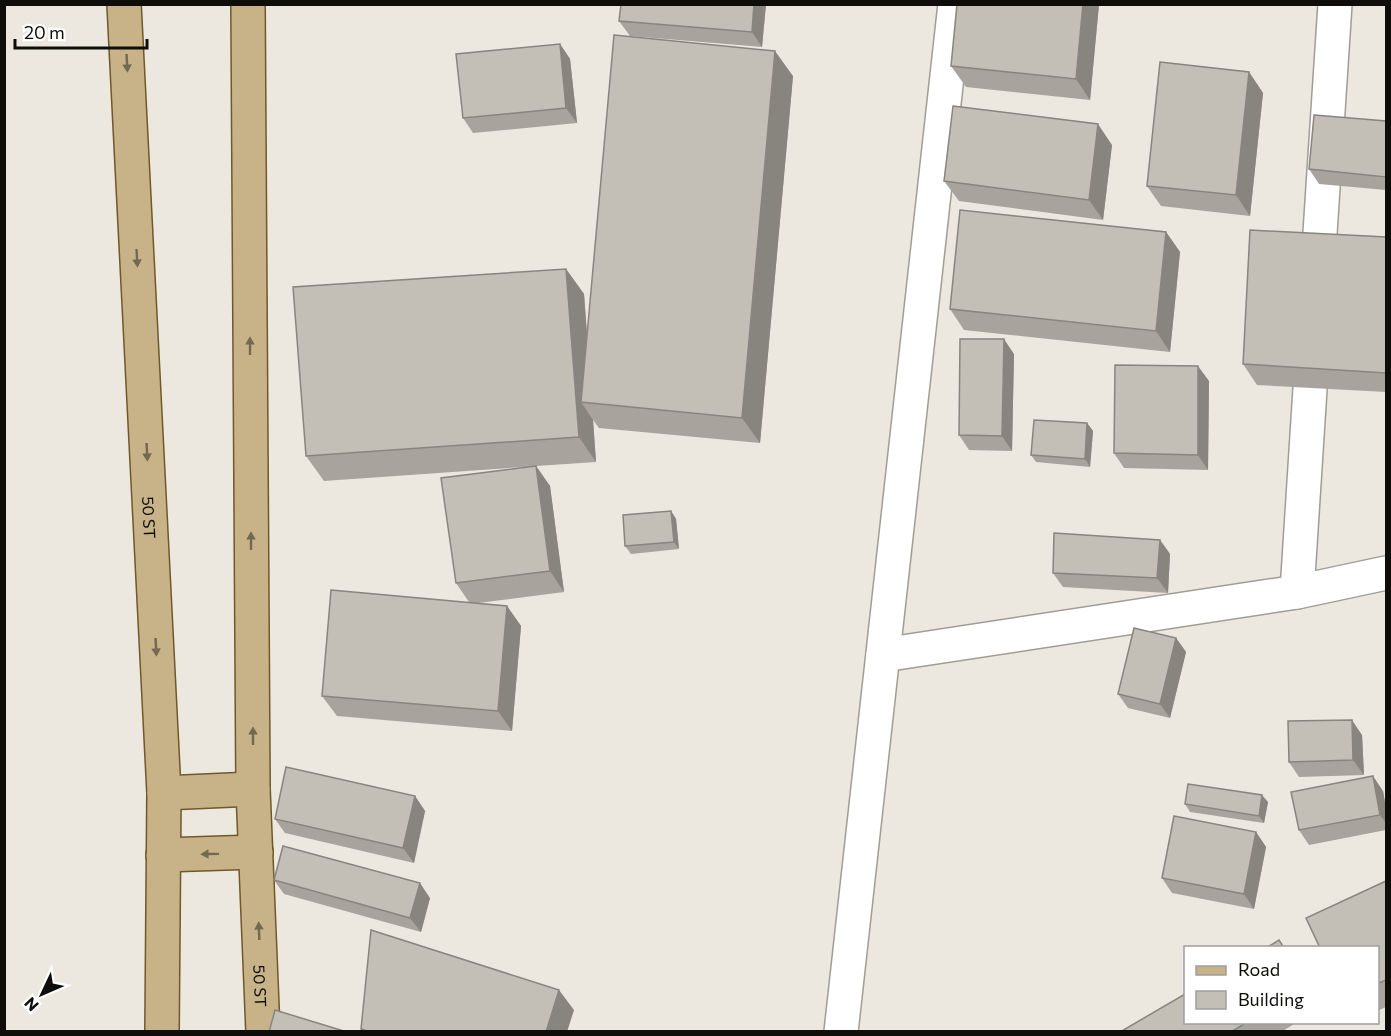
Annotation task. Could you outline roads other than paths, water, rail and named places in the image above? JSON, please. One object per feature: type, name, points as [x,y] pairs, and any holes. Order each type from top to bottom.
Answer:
[{"type":"main road","name":"50 ST","points":[[124,4],[164,793],[162,1032]]},
{"type":"main road","name":"50 ST","points":[[248,4],[253,789],[263,1032]]},
{"type":"main road","points":[[164,793],[253,789]]},
{"type":"main road","points":[[163,855],[256,852]]},
{"type":"street","points":[[841,1032],[955,4]]},
{"type":"street","points":[[1297,592],[1335,4]]},
{"type":"street","points":[[883,655],[1297,592],[1386,573]]}]
